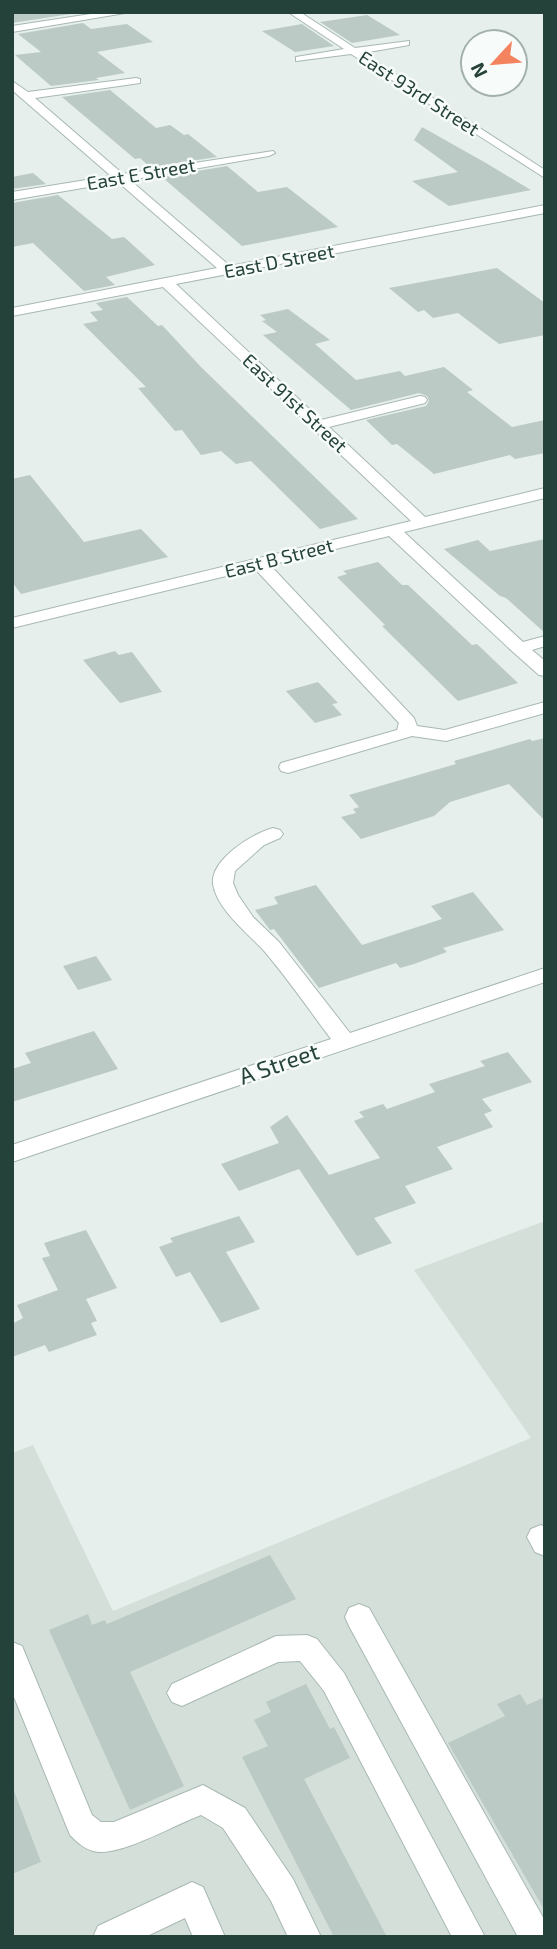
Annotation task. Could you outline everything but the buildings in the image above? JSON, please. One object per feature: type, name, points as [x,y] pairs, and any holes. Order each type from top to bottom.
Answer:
[{"type":"street","points":[[12,29],[126,12]]},
{"type":"street","name":"East 93rd Street","points":[[293,12],[545,175]]},
{"type":"street","points":[[300,60],[405,43]]},
{"type":"street","points":[[25,96],[136,81]]},
{"type":"street","points":[[12,85],[228,271]]},
{"type":"street","name":"East E Street","points":[[12,196],[269,153]]},
{"type":"street","name":"East D Street","points":[[12,312],[545,209]]},
{"type":"street","name":"East 91st Street","points":[[167,283],[422,523]]},
{"type":"street","points":[[319,425],[420,400]]},
{"type":"street","name":"East B Street","points":[[12,623],[545,493]]},
{"type":"street","points":[[392,530],[545,671]]},
{"type":"street","points":[[259,563],[408,722],[408,730]]},
{"type":"street","points":[[519,648],[545,641]]},
{"type":"street","points":[[288,767],[403,734],[408,730],[446,736],[545,707]]},
{"type":"street","points":[[273,834],[257,841],[225,869],[223,883],[228,896],[246,922],[272,947],[345,1042]]},
{"type":"street","name":"A Street","points":[[12,1154],[545,975]]},
{"type":"street","points":[[359,1617],[537,1927]]},
{"type":"street","points":[[182,1693],[276,1649],[307,1648],[334,1682],[469,1937]]},
{"type":"street","points":[[12,1655],[81,1825],[95,1837],[116,1838],[162,1815],[203,1800],[234,1818],[282,1890],[304,1937]]},
{"type":"street","points":[[110,1937],[191,1898],[209,1937]]},
{"type":"shaded area","points":[[545,1221],[545,1937],[12,1937],[12,1453],[33,1445],[113,1611],[531,1438],[414,1270]]}]
